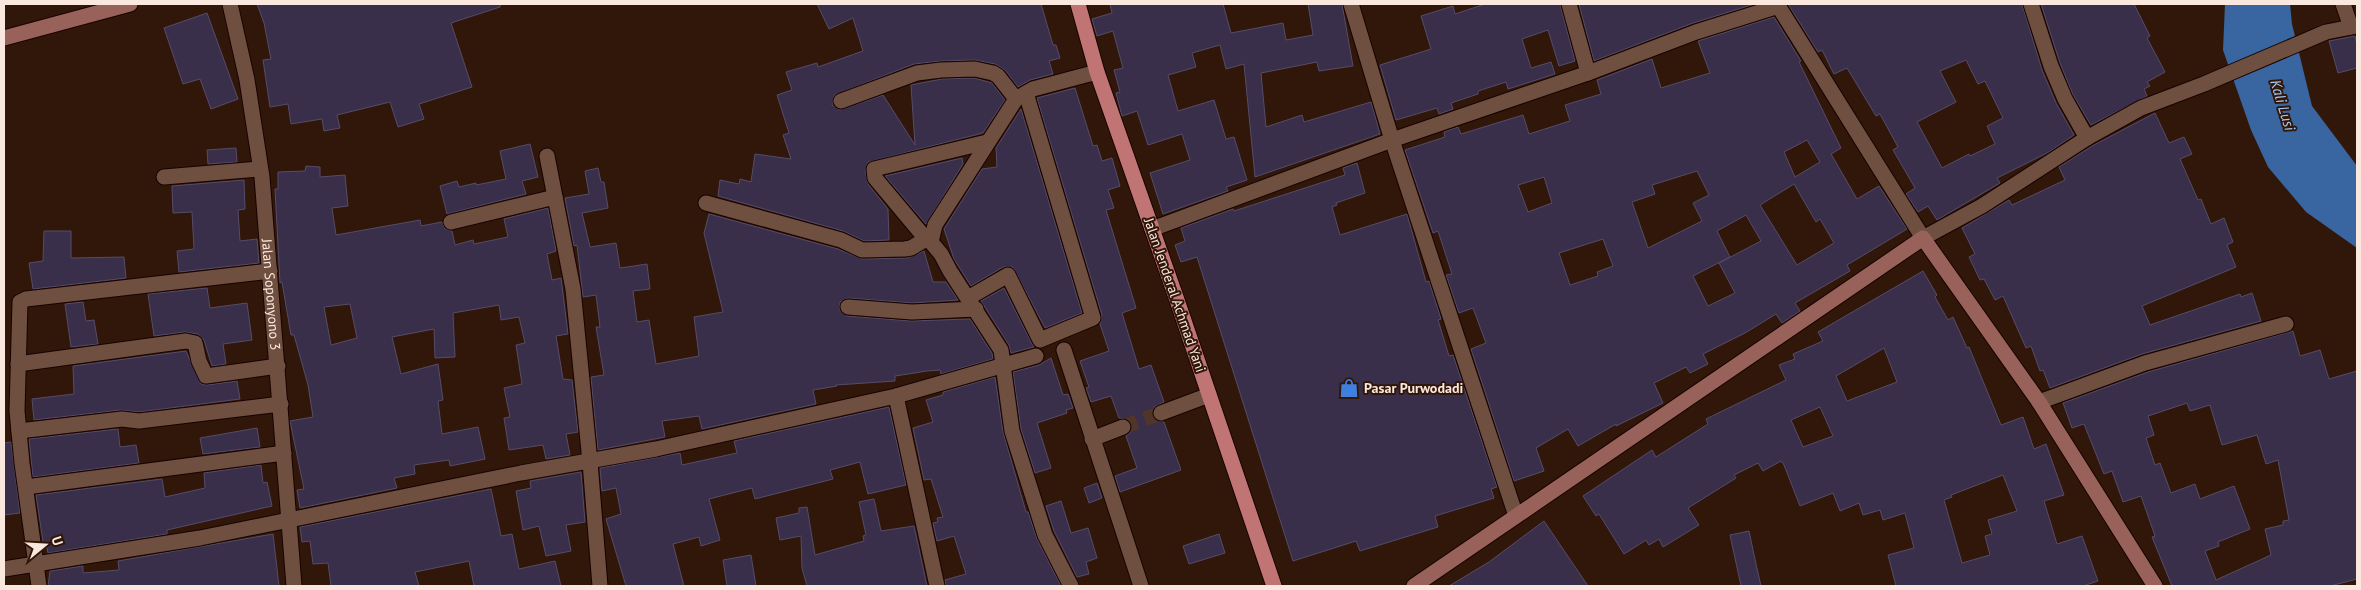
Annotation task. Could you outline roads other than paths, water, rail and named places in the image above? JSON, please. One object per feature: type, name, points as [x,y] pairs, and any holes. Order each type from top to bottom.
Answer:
[{"type":"main road","name":"Jalan Jenderal Achmad Yani","points":[[1078,4],[1096,72],[1152,228],[1274,586]]},
{"type":"main road","points":[[4,38],[120,5]]},
{"type":"main road","points":[[1414,586],[1923,238],[2040,402],[2154,586]]},
{"type":"street","name":"Jalan Soponyono 3","points":[[230,4],[247,80],[260,169],[278,366],[294,586]]},
{"type":"street","points":[[1351,4],[1392,140],[1516,516]]},
{"type":"street","points":[[1569,4],[1588,73]]},
{"type":"street","points":[[2031,4],[2051,66],[2065,99],[2087,138]]},
{"type":"street","points":[[1152,228],[1392,140],[1588,73],[1696,32],[1778,5],[1923,238],[1982,206],[2087,138],[2140,108],[2204,84],[2326,32],[2354,27],[2344,4]]},
{"type":"street","points":[[841,101],[917,73],[975,69],[998,76],[1021,96],[1093,318],[1040,340],[1008,275],[972,304],[912,312],[848,307]]},
{"type":"street","points":[[706,202],[840,240],[862,250],[911,248],[929,240],[935,225],[987,142],[1021,96],[1096,72]]},
{"type":"street","points":[[987,142],[874,170],[875,178],[942,254],[1001,350],[1012,431],[1045,535],[1071,586]]},
{"type":"street","points":[[547,156],[573,290],[600,586]]},
{"type":"street","points":[[164,177],[260,169]]},
{"type":"street","points":[[451,222],[555,197]]},
{"type":"street","points":[[39,586],[19,431],[19,305],[24,299],[270,271]]},
{"type":"street","points":[[2040,402],[2145,363],[2286,324]]},
{"type":"street","points":[[18,364],[186,341],[195,343],[198,361],[206,376],[278,366]]},
{"type":"street","points":[[1064,350],[1142,586]]},
{"type":"street","points":[[4,569],[200,538],[521,473],[590,462],[896,396],[1036,356]]},
{"type":"street","points":[[1161,413],[1209,395]]},
{"type":"street","points":[[896,396],[937,586]]},
{"type":"street","points":[[19,431],[122,419],[139,421],[281,404]]},
{"type":"street","points":[[1092,439],[1122,427]]},
{"type":"street","points":[[26,487],[284,453]]},
{"type":"water","name":"Kali Lusi","points":[[2225,4],[2290,4],[2292,24],[2312,106],[2357,166],[2357,248],[2306,212],[2268,167],[2251,130],[2223,50]]},
{"type":"tunnel","points":[[1123,427],[1161,413]]},
{"type":"place","name":"Pasar Purwodadi","points":[[1349,388]]}]
